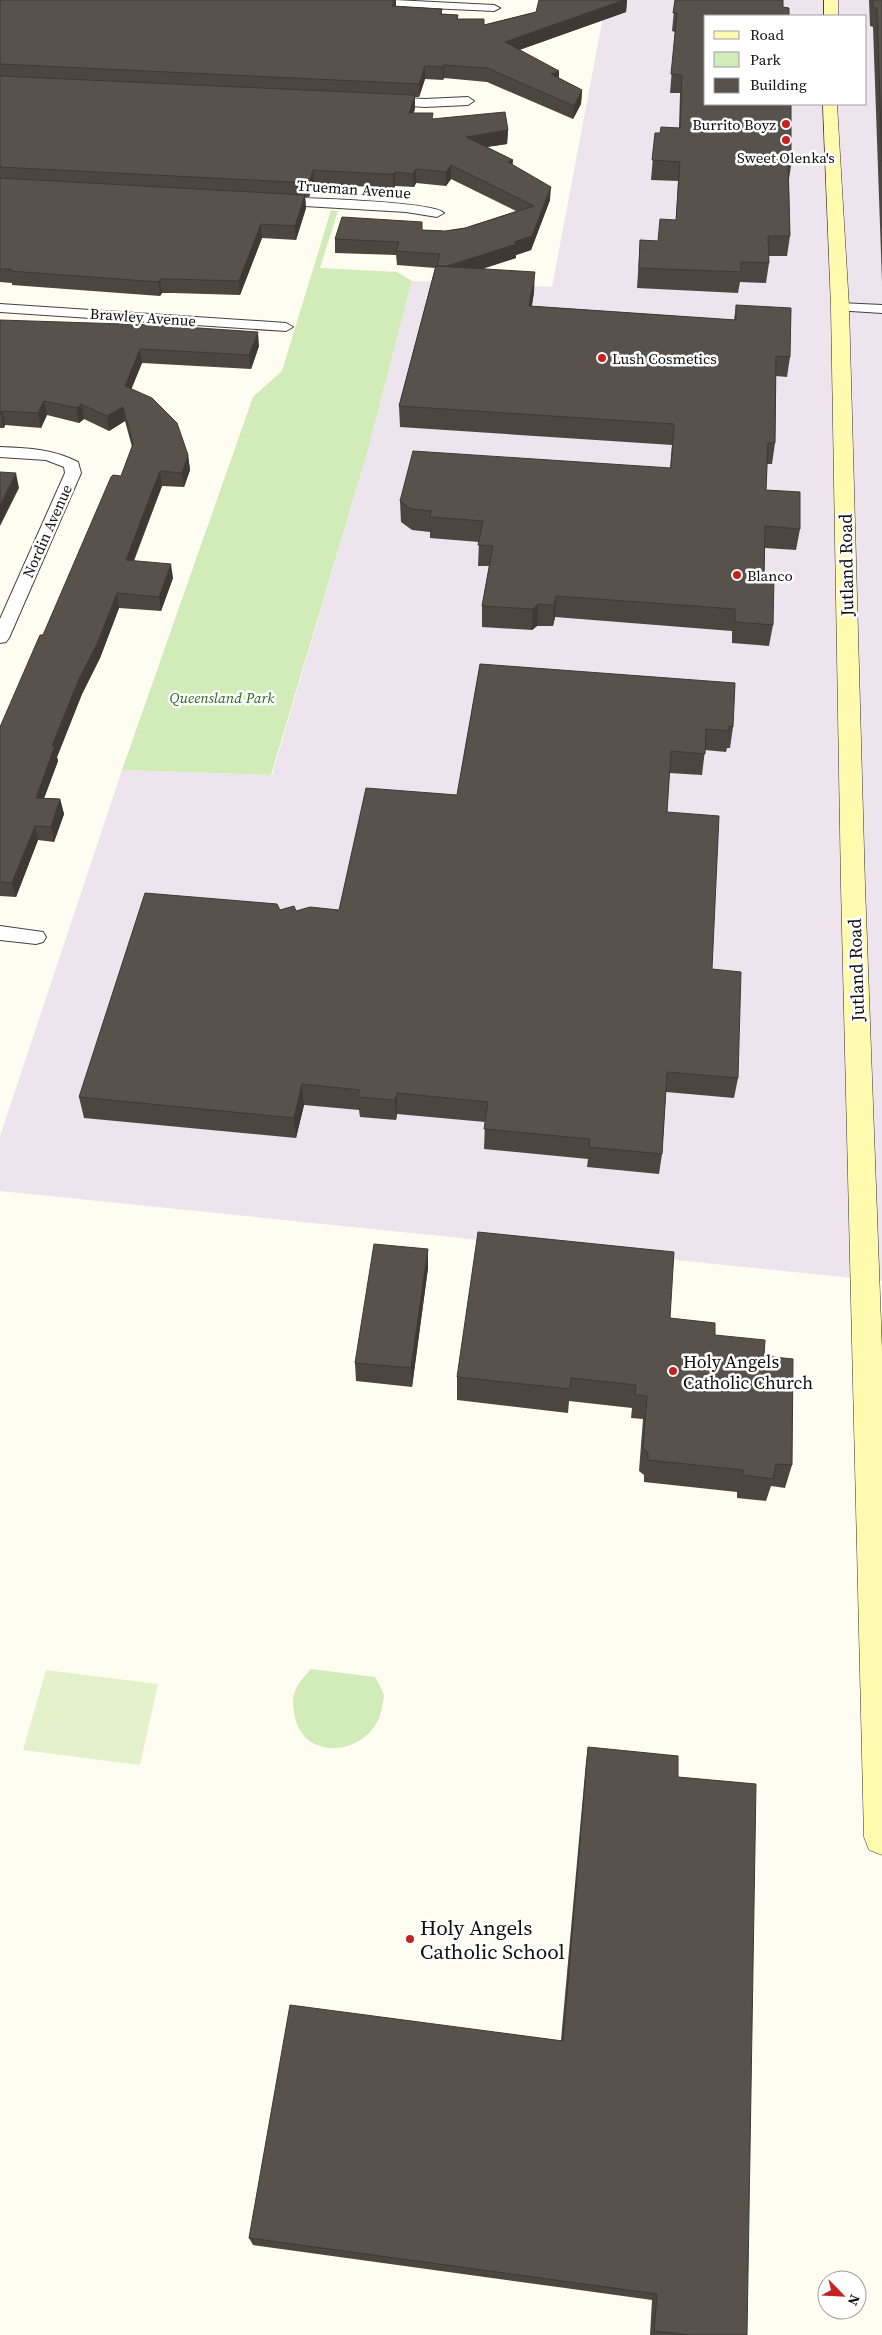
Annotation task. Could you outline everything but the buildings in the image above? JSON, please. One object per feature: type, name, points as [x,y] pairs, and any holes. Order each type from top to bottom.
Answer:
[{"type":"street","points":[[322,0],[494,8]]},
{"type":"street","points":[[831,0],[831,15]]},
{"type":"street","points":[[371,101],[425,103],[468,101]]},
{"type":"street","name":"Jutland Road","points":[[830,105],[840,307],[853,886],[882,1837]]},
{"type":"street","name":"Trueman Avenue","points":[[265,200],[406,208],[437,213]]},
{"type":"street","points":[[840,307],[882,309]]},
{"type":"street","name":"Brawley Avenue","points":[[0,308],[286,326]]},
{"type":"street","name":"Nordin Avenue","points":[[0,452],[42,453],[57,457],[72,465],[73,473],[2,629]]},
{"type":"street","points":[[0,933],[36,937]]},
{"type":"shaded area","points":[[593,0],[882,0],[882,1281],[0,1191],[0,1136],[122,770],[272,775],[366,457],[412,281],[552,287],[606,1]]},
{"type":"green space","name":"Queensland Park","points":[[331,210],[338,211],[320,268],[397,272],[412,281],[366,457],[271,775],[122,770],[253,397],[282,371]]},
{"type":"green space","points":[[311,1669],[375,1677],[384,1698],[377,1722],[368,1734],[355,1743],[341,1747],[326,1748],[313,1743],[302,1733],[295,1717],[293,1702],[295,1691]]},
{"type":"green space","points":[[46,1670],[158,1684],[140,1765],[23,1750]]},
{"type":"place","name":"Burrito Boyz","points":[[786,124]]},
{"type":"place","name":"Sweet Olenka's","points":[[786,140]]},
{"type":"place","name":"Lush Cosmetics","points":[[602,358]]},
{"type":"place","name":"Blanco","points":[[737,575]]},
{"type":"place","name":"Holy Angels Catholic Church","points":[[673,1371]]},
{"type":"place","name":"Holy Angels Catholic School","points":[[410,1939]]}]
